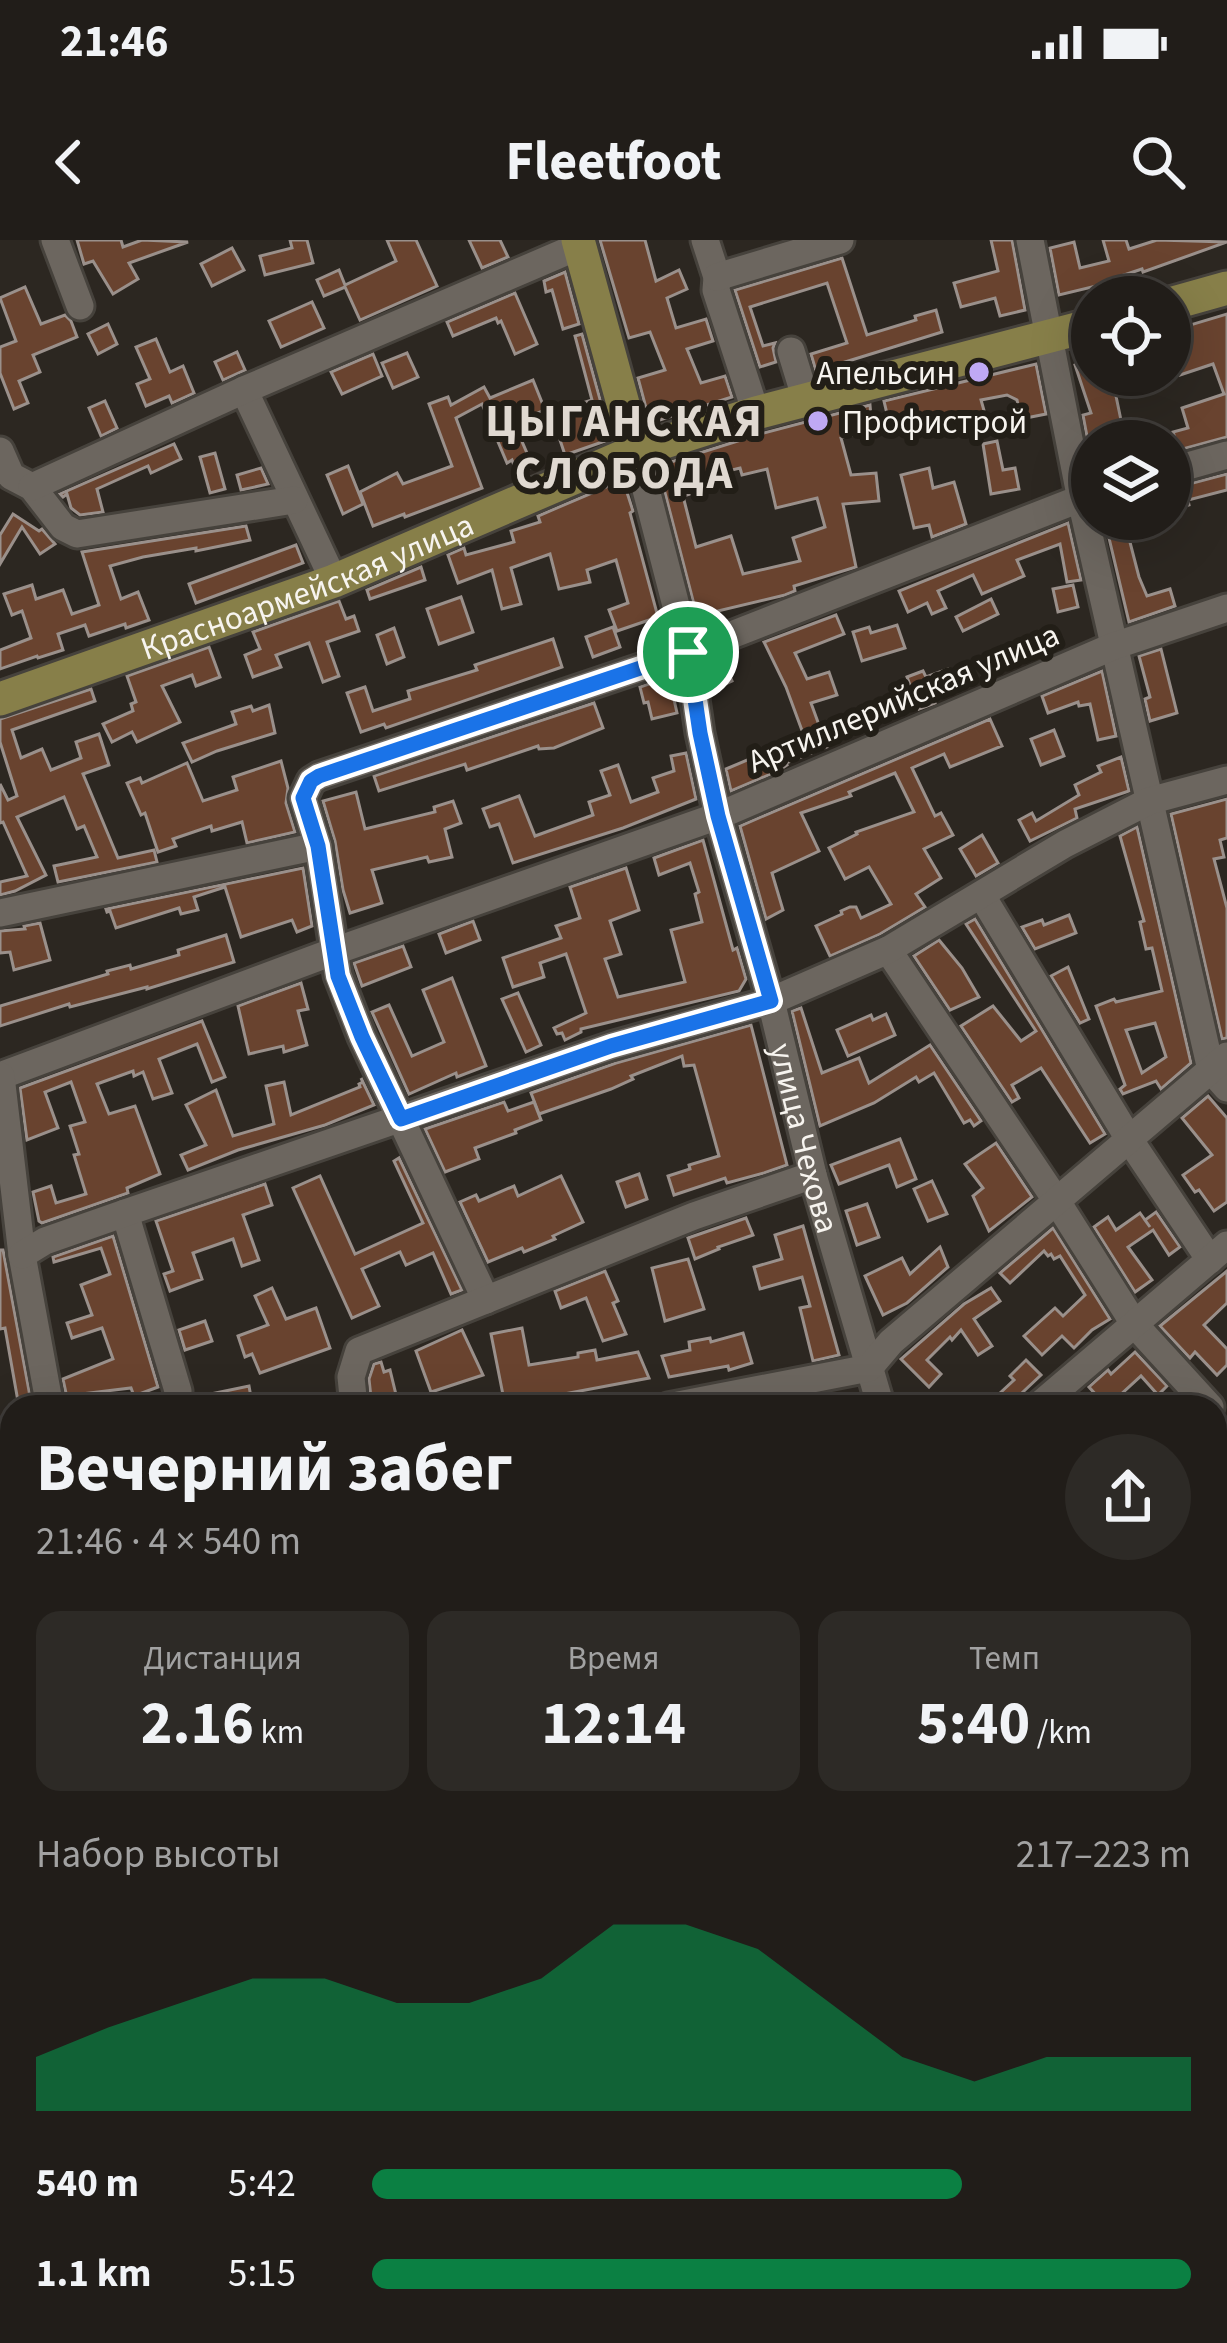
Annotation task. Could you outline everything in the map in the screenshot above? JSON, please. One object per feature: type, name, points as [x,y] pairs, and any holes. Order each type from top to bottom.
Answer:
[{"type":"main road","name":"улица Чехова","points":[[579,243],[636,451]]},
{"type":"main road","points":[[1191,298],[1227,288]]},
{"type":"main road","name":"Красноармейская улица","points":[[0,698],[334,581],[636,451],[756,413],[1071,331]]},
{"type":"street","points":[[55,240],[80,306]]},
{"type":"street","points":[[705,240],[756,413]]},
{"type":"street","points":[[717,277],[840,240]]},
{"type":"street","points":[[1030,240],[1071,432]]},
{"type":"street","points":[[32,488],[579,243]]},
{"type":"street","points":[[790,351],[806,400]]},
{"type":"street","points":[[244,390],[334,581]]},
{"type":"street","points":[[0,451],[11,476],[32,488],[63,527],[77,535],[294,500]]},
{"type":"street","name":"улица Чехова","points":[[636,451],[688,652],[718,816],[771,1001],[813,1175],[877,1395]]},
{"type":"street","points":[[1191,465],[1227,455]]},
{"type":"street","points":[[485,1300],[338,976],[318,846],[303,798],[311,781],[688,652],[1071,503]]},
{"type":"street","points":[[730,1395],[869,1368],[891,1342],[1056,1200],[1222,1071],[1149,802],[1094,540]]},
{"type":"street","name":"Артиллерийская улица","points":[[1,1076],[335,951],[718,816],[1114,646],[1227,608]]},
{"type":"street","points":[[22,1255],[45,1241],[611,1046],[771,1001],[888,950],[1066,844],[1149,802],[1227,781]]},
{"type":"street","points":[[0,913],[318,846]]},
{"type":"street","points":[[982,896],[1129,1139],[1219,1253],[1058,1395]]},
{"type":"street","points":[[888,950],[1135,1325],[1199,1395]]},
{"type":"street","points":[[1,1076],[22,1255],[48,1395]]},
{"type":"street","points":[[353,1395],[351,1377],[359,1351],[694,1216],[813,1175]]},
{"type":"street","points":[[125,1213],[178,1391]]},
{"type":"building","points":[[77,240],[121,240],[123,247],[142,240],[188,242],[129,263],[138,279],[113,294],[93,261],[84,264]]},
{"type":"building","points":[[290,240],[307,240],[313,263],[265,275],[260,256],[292,248]]},
{"type":"building","points":[[387,240],[416,240],[437,286],[360,320],[345,287],[324,296],[317,280],[339,270],[345,285],[396,261]]},
{"type":"building","points":[[469,240],[500,240],[508,257],[482,268]]},
{"type":"building","points":[[600,240],[645,240],[656,281],[679,270],[687,289],[667,298],[676,328],[706,319],[713,341],[687,349],[701,383],[725,376],[732,397],[650,423],[638,378],[665,370],[650,332],[629,338]]},
{"type":"building","points":[[991,240],[1012,240],[1025,310],[1000,316],[995,298],[961,307],[954,283],[998,271]]},
{"type":"building","points":[[1103,240],[1126,240],[1129,249],[1157,240],[1227,242],[1143,272],[1071,276],[1071,292],[1059,295],[1050,248],[1074,242],[1080,268],[1109,261]]},
{"type":"building","points":[[232,248],[244,270],[212,286],[201,264]]},
{"type":"building","points":[[842,258],[867,335],[936,310],[942,332],[816,371],[811,354],[847,343],[827,283],[750,307],[763,346],[775,343],[776,362],[760,367],[735,290]]},
{"type":"building","points":[[565,272],[579,324],[563,329],[552,290],[546,292],[544,281]]},
{"type":"building","points":[[25,287],[41,324],[65,315],[77,337],[33,355],[40,372],[19,381],[28,403],[14,409],[0,373],[0,347],[16,341],[0,298]]},
{"type":"building","points":[[515,293],[537,344],[515,354],[496,318],[453,336],[447,322]]},
{"type":"building","points":[[312,302],[324,328],[281,347],[269,321]]},
{"type":"building","points":[[1227,314],[1227,437],[1191,447],[1191,420],[1186,420],[1182,408],[1224,394],[1213,364],[1191,371],[1191,325]]},
{"type":"building","points":[[108,324],[117,344],[98,354],[88,334]]},
{"type":"building","points":[[582,334],[611,439],[565,455],[551,413],[592,400],[575,336]]},
{"type":"building","points":[[156,339],[170,372],[183,366],[194,393],[172,403],[169,396],[146,406],[137,384],[150,379],[136,347]]},
{"type":"building","points":[[237,352],[245,370],[223,380],[215,362]]},
{"type":"building","points":[[407,353],[418,377],[393,388],[382,363]]},
{"type":"building","points":[[373,354],[382,376],[342,394],[331,372]]},
{"type":"building","points":[[1036,364],[1046,414],[1021,419],[1017,400],[1007,395],[981,400],[985,414],[932,427],[931,422],[892,435],[884,401]]},
{"type":"building","points":[[533,380],[545,410],[514,423],[533,467],[517,473],[512,460],[507,463],[482,404],[456,418],[482,488],[373,526],[360,492],[397,473],[403,484],[452,466],[429,404],[448,397],[451,405],[484,387],[490,398]]},
{"type":"building","points":[[1085,396],[1116,396],[1121,420],[1084,420],[1083,415],[1091,413]]},
{"type":"building","points":[[105,401],[117,428],[101,436],[89,408]]},
{"type":"building","points":[[870,405],[872,429],[841,438],[851,475],[876,473],[879,501],[843,504],[856,567],[794,586],[795,591],[785,595],[697,616],[658,466]],"holes":[[[740,468],[742,475],[767,469],[776,508],[817,498],[825,527],[793,538],[800,561],[743,574],[731,536],[696,547],[683,496],[715,487],[711,475]]]},
{"type":"building","points":[[997,441],[1003,470],[1015,468],[1019,489],[991,494],[983,444]]},
{"type":"building","points":[[174,444],[181,459],[151,473],[148,466],[97,489],[103,512],[80,515],[71,508],[67,494],[60,494]]},
{"type":"building","points":[[215,453],[225,489],[210,493],[200,457]]},
{"type":"building","points":[[348,466],[363,504],[343,514],[327,475]]},
{"type":"building","points":[[261,468],[268,484],[241,490],[237,475]]},
{"type":"building","points":[[929,468],[933,488],[954,482],[966,524],[932,537],[929,525],[914,528],[901,475]]},
{"type":"building","points":[[1227,474],[1227,490],[1191,499],[1191,483]]},
{"type":"building","points":[[620,481],[633,511],[658,617],[617,631],[609,610],[628,603],[616,560],[587,570],[590,582],[559,589],[550,554],[511,568],[521,604],[502,609],[492,570],[458,583],[448,555],[464,548],[466,555],[514,542],[511,531],[540,522],[538,516]]},
{"type":"building","points":[[13,514],[42,529],[55,544],[40,554],[22,527],[0,564],[0,535]]},
{"type":"building","points":[[1068,523],[1081,580],[1067,582],[1060,544],[1017,560],[1024,576],[982,594],[973,575],[938,591],[946,608],[932,614],[927,603],[908,612],[899,591]]},
{"type":"building","points":[[246,526],[250,540],[110,566],[121,599],[138,592],[149,620],[89,636],[85,625],[58,634],[63,650],[0,669],[0,650],[31,638],[22,611],[12,615],[4,594],[32,585],[36,599],[63,590],[72,614],[99,605],[82,552]]},
{"type":"building","points":[[1109,540],[1129,540],[1147,596],[1170,589],[1175,606],[1129,622]]},
{"type":"building","points":[[296,545],[303,563],[196,603],[189,584]]},
{"type":"building","points":[[421,567],[425,580],[370,599],[367,590]]},
{"type":"building","points":[[1073,585],[1078,607],[1058,612],[1053,589]]},
{"type":"building","points":[[461,597],[473,632],[439,644],[427,609]]},
{"type":"building","points":[[991,599],[998,614],[963,631],[956,617]]},
{"type":"building","points":[[339,601],[346,619],[354,616],[359,631],[327,642],[339,676],[323,682],[309,643],[276,655],[281,667],[253,677],[245,655],[260,649],[253,632]]},
{"type":"building","points":[[836,615],[844,634],[795,653],[807,679],[829,672],[837,695],[811,703],[827,747],[731,791],[726,769],[804,736],[764,642]]},
{"type":"building","points":[[897,625],[905,648],[862,661],[853,632],[869,627],[871,633]]},
{"type":"building","points":[[613,627],[620,647],[593,657],[586,637]]},
{"type":"building","points":[[394,628],[404,657],[387,664],[377,635]]},
{"type":"building","points":[[553,639],[562,667],[386,728],[384,724],[361,732],[347,693],[365,687],[373,711],[410,699],[408,691]]},
{"type":"building","points":[[209,647],[220,677],[196,686],[192,675],[162,686],[180,722],[137,742],[132,732],[112,742],[103,724],[133,711],[131,704],[136,702],[127,676]]},
{"type":"building","points":[[1161,649],[1177,713],[1150,721],[1145,699],[1150,697],[1139,656]]},
{"type":"building","points":[[722,658],[732,681],[712,690],[708,664]]},
{"type":"building","points":[[948,669],[955,687],[933,696],[935,703],[919,709],[907,677],[923,671],[926,677]]},
{"type":"building","points":[[1102,671],[1116,736],[1098,740],[1090,704],[1079,706],[1078,702],[1048,713],[1042,696]]},
{"type":"building","points":[[669,677],[677,713],[652,719],[640,687]]},
{"type":"building","points":[[91,689],[95,701],[12,730],[21,758],[42,749],[51,770],[81,758],[76,742],[99,734],[109,765],[83,774],[118,858],[154,850],[157,862],[58,882],[54,866],[97,857],[84,826],[77,829],[64,797],[17,817],[46,875],[0,895],[0,882],[27,876],[0,823],[0,784],[8,800],[17,796],[0,742],[0,719]]},
{"type":"building","points":[[594,703],[603,728],[554,748],[538,746],[467,770],[465,764],[379,791],[374,776]]},
{"type":"building","points":[[269,705],[275,733],[192,762],[183,743],[236,724],[232,712]]},
{"type":"building","points":[[990,719],[1002,746],[950,767],[944,754],[912,768],[935,816],[941,813],[953,835],[924,849],[941,878],[916,894],[925,907],[830,956],[816,926],[850,907],[856,907],[861,918],[891,904],[869,867],[845,879],[829,848],[856,832],[914,812],[895,773],[849,792],[851,796],[801,813],[819,851],[772,873],[783,910],[766,919],[740,826]]},
{"type":"building","points":[[1054,730],[1064,756],[1041,765],[1031,739]]},
{"type":"building","points":[[686,753],[696,799],[513,863],[499,824],[490,827],[483,809],[519,796],[535,836],[593,815],[589,802],[610,795],[601,771],[618,765],[631,802],[658,792],[653,778],[674,771],[671,756]]},
{"type":"building","points":[[1121,757],[1129,791],[1075,809],[1077,818],[1030,841],[1019,820],[1032,813],[1036,821],[1079,795],[1075,785],[1101,772],[1098,766]]},
{"type":"building","points":[[281,761],[295,832],[247,843],[242,822],[173,839],[176,846],[158,852],[145,813],[141,815],[127,783],[140,778],[142,783],[187,763],[203,801],[237,790],[233,777]]},
{"type":"building","points":[[356,792],[365,829],[435,812],[434,807],[453,801],[461,823],[445,829],[452,857],[429,862],[427,857],[372,870],[382,903],[350,913],[323,801]]},
{"type":"building","points":[[1227,799],[1227,838],[1220,840],[1224,857],[1214,859],[1227,908],[1227,1038],[1222,1039],[1171,814]]},
{"type":"building","points":[[1137,827],[1191,1063],[1161,1089],[1156,1081],[1123,1094],[1120,1089],[1125,1085],[1096,1006],[1162,991],[1152,948],[1146,949],[1140,922],[1144,921],[1120,836]],"holes":[[[1155,1023],[1166,1057],[1142,1073],[1126,1030]]]},
{"type":"building","points":[[982,835],[998,863],[976,876],[960,849]]},
{"type":"building","points":[[703,840],[733,950],[737,948],[746,979],[739,991],[581,1029],[565,1040],[554,1028],[586,1013],[566,954],[540,963],[544,977],[513,987],[503,958],[561,938],[556,926],[580,918],[570,887],[626,868],[639,910],[610,921],[621,954],[605,959],[618,997],[685,982],[671,930],[702,922],[695,894],[699,892],[690,863],[659,875],[654,858]]},
{"type":"building","points":[[303,868],[312,926],[297,932],[292,920],[241,937],[225,887],[194,897],[198,910],[181,914],[179,908],[116,928],[106,909]]},
{"type":"building","points":[[1069,915],[1076,933],[1035,949],[1022,927],[1042,920],[1044,925]]},
{"type":"building","points":[[975,919],[1105,1134],[1090,1143],[1041,1068],[1012,1085],[1019,1098],[1012,1102],[961,1026],[993,1006],[1021,1041],[1036,1031],[966,924]]},
{"type":"building","points":[[473,921],[480,940],[446,953],[439,934]]},
{"type":"building","points":[[40,923],[50,960],[14,970],[10,952],[0,953],[0,931]]},
{"type":"building","points":[[226,935],[234,962],[0,1026],[0,1006],[107,971],[179,955],[178,950]]},
{"type":"building","points":[[939,940],[979,997],[950,1010],[914,956]]},
{"type":"building","points":[[403,946],[411,967],[362,986],[354,963]]},
{"type":"building","points":[[1068,967],[1089,1019],[1080,1023],[1051,976]]},
{"type":"building","points":[[452,978],[486,1066],[457,1077],[456,1073],[409,1094],[372,1012],[389,1005],[412,1056],[444,1042],[423,990]]},
{"type":"building","points":[[301,983],[308,1009],[298,1011],[307,1045],[249,1054],[238,1006]]},
{"type":"building","points":[[518,993],[541,1045],[526,1052],[502,999]]},
{"type":"building","points":[[801,1008],[822,1073],[859,1058],[869,1083],[930,1045],[981,1121],[974,1126],[970,1120],[964,1123],[934,1073],[919,1082],[916,1077],[874,1103],[820,1126],[792,1011]]},
{"type":"building","points":[[886,1014],[895,1035],[848,1056],[837,1030],[871,1015],[873,1020]]},
{"type":"building","points":[[202,1021],[225,1077],[212,1082],[197,1044],[159,1059],[172,1093],[153,1099],[143,1072],[97,1084],[109,1114],[135,1106],[160,1174],[127,1188],[128,1193],[39,1221],[33,1192],[51,1186],[56,1203],[86,1194],[70,1126],[85,1122],[71,1082],[45,1092],[58,1128],[27,1140],[20,1088]]},
{"type":"building","points":[[751,1025],[787,1165],[764,1173],[727,1183],[725,1178],[674,1195],[668,1176],[719,1156],[694,1065],[684,1066],[682,1056],[611,1089],[539,1114],[531,1093],[616,1063]]},
{"type":"building","points":[[284,1082],[291,1115],[363,1082],[374,1105],[325,1125],[188,1170],[181,1155],[206,1145],[186,1105],[216,1090],[233,1136],[274,1124],[266,1086]]},
{"type":"building","points":[[1208,1096],[1227,1118],[1227,1202],[1214,1211],[1183,1175],[1212,1155],[1182,1118]]},
{"type":"building","points":[[504,1102],[508,1111],[534,1102],[541,1120],[475,1148],[479,1159],[445,1172],[425,1129]]},
{"type":"building","points":[[900,1139],[916,1179],[897,1187],[889,1165],[839,1184],[831,1165]]},
{"type":"building","points":[[996,1143],[1032,1197],[989,1231],[973,1196],[983,1188],[965,1164]]},
{"type":"building","points":[[399,1158],[462,1290],[451,1294],[433,1253],[406,1265],[400,1252],[362,1269],[379,1306],[352,1318],[293,1188],[320,1176],[355,1254],[423,1223],[394,1161]]},
{"type":"building","points":[[639,1174],[647,1199],[626,1207],[617,1182]]},
{"type":"building","points":[[561,1176],[583,1222],[553,1236],[555,1239],[488,1262],[460,1202],[476,1195],[479,1201],[514,1186],[518,1196]]},
{"type":"building","points":[[932,1181],[947,1214],[928,1221],[914,1189]]},
{"type":"building","points":[[265,1184],[272,1205],[243,1215],[259,1260],[242,1266],[233,1239],[193,1253],[202,1279],[170,1291],[164,1274],[173,1271],[156,1221]]},
{"type":"building","points":[[867,1204],[879,1237],[857,1245],[846,1211]]},
{"type":"building","points":[[1156,1212],[1180,1247],[1169,1255],[1153,1230],[1128,1247],[1152,1280],[1135,1292],[1094,1227],[1108,1217],[1116,1230],[1140,1213],[1145,1220]]},
{"type":"building","points":[[746,1218],[753,1235],[695,1259],[688,1238]]},
{"type":"building","points":[[803,1226],[839,1355],[813,1361],[800,1308],[810,1306],[802,1277],[760,1289],[754,1267],[782,1259],[775,1235]]},
{"type":"building","points":[[1053,1228],[1110,1319],[1074,1348],[1062,1336],[1042,1355],[1024,1336],[1055,1308],[1063,1316],[1085,1295],[1060,1256],[1054,1259],[1044,1251],[1010,1283],[1000,1273]]},
{"type":"building","points":[[113,1236],[158,1387],[137,1395],[131,1388],[66,1395],[63,1379],[113,1359],[102,1328],[72,1338],[67,1323],[92,1315],[81,1285],[110,1274],[101,1248],[54,1262],[53,1257]]},
{"type":"building","points":[[940,1247],[948,1267],[907,1303],[883,1315],[865,1276],[902,1258],[910,1274]]},
{"type":"building","points":[[3,1250],[30,1395],[17,1395],[5,1328],[0,1329]]},
{"type":"building","points":[[688,1259],[704,1309],[665,1321],[652,1268]]},
{"type":"building","points":[[605,1271],[626,1334],[603,1341],[586,1298],[561,1308],[555,1291]]},
{"type":"building","points":[[1227,1271],[1227,1303],[1204,1325],[1227,1349],[1227,1365],[1217,1375],[1195,1352],[1190,1358],[1160,1326]]},
{"type":"building","points":[[272,1288],[286,1319],[316,1308],[330,1348],[260,1373],[252,1354],[245,1357],[238,1336],[268,1325],[255,1296]]},
{"type":"building","points":[[991,1288],[1000,1301],[974,1319],[992,1346],[978,1355],[961,1330],[952,1340],[950,1337],[927,1360],[941,1374],[929,1387],[901,1359],[964,1304]]},
{"type":"building","points":[[205,1321],[212,1341],[185,1350],[179,1330]]},
{"type":"building","points":[[522,1328],[529,1365],[595,1350],[597,1360],[638,1352],[649,1378],[558,1395],[503,1395],[491,1334]]},
{"type":"building","points":[[462,1330],[483,1375],[431,1392],[416,1351]]},
{"type":"building","points":[[743,1333],[752,1363],[669,1377],[662,1356],[690,1350],[689,1342],[710,1338],[711,1342]]},
{"type":"building","points":[[1135,1352],[1167,1386],[1158,1395],[1141,1376],[1120,1395],[1096,1395],[1089,1387],[1108,1370],[1111,1374]]},
{"type":"building","points":[[1026,1360],[1041,1375],[1020,1395],[998,1395],[1014,1380],[1010,1376]]},
{"type":"building","points":[[381,1362],[384,1372],[390,1370],[396,1395],[371,1395],[374,1364]]},
{"type":"building","points":[[249,1386],[251,1395],[211,1395]]},
{"type":"place","name":"Апельсин","points":[[979,372]]},
{"type":"place","name":"Профистрой","points":[[818,421]]},
{"type":"district","name":"ЦЫГАНСКАЯ СЛОБОДА","points":[[625,446]]},
{"type":"route","points":[[688,652],[718,816],[771,1001],[611,1046],[401,1119],[338,976],[318,846],[303,798],[306,789],[319,776],[688,652]]}]
